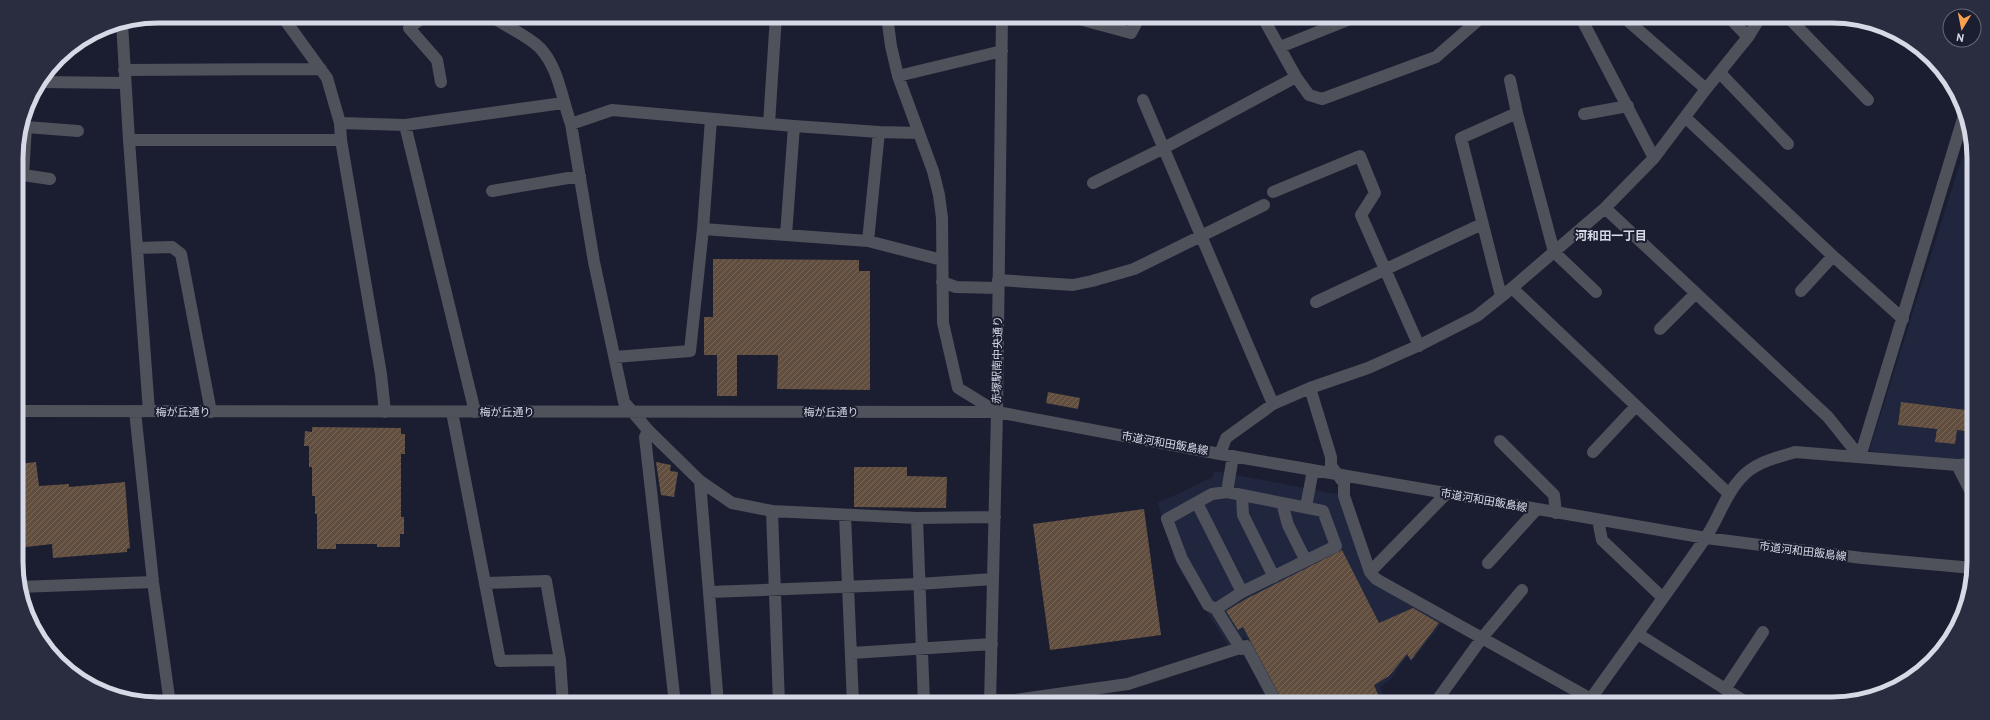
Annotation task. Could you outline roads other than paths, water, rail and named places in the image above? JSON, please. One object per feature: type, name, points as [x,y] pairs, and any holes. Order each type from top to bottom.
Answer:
[{"type":"street","points":[[287,23],[327,78],[340,123],[340,140],[380,366],[386,412]]},
{"type":"street","points":[[416,23],[409,28],[437,60],[441,82]]},
{"type":"street","points":[[503,23],[539,48],[547,57],[557,78],[563,103],[571,124],[594,262],[624,402],[648,430],[700,481],[732,503],[772,511],[845,515],[917,518],[995,517]]},
{"type":"street","points":[[769,124],[776,23]]},
{"type":"street","points":[[888,23],[891,46],[898,76],[933,171],[939,195],[942,218],[943,323],[958,388],[997,412]]},
{"type":"street","name":"赤塚駅南中央通り","points":[[990,697],[997,412],[1002,23]]},
{"type":"street","points":[[1094,23],[1131,33],[1136,23]]},
{"type":"street","points":[[1266,23],[1296,77],[1308,95],[1322,99],[1436,57],[1475,23]]},
{"type":"street","points":[[1280,47],[1340,23]]},
{"type":"street","points":[[1584,23],[1654,158]]},
{"type":"street","points":[[1630,23],[1706,89]]},
{"type":"street","points":[[1735,23],[1748,37]]},
{"type":"street","points":[[1220,454],[1226,438],[1272,404],[1310,388],[1368,368],[1418,346],[1477,316],[1512,288],[1605,208],[1654,158],[1686,118],[1706,89],[1748,37],[1757,23]]},
{"type":"street","points":[[1795,23],[1868,100]]},
{"type":"street","points":[[122,28],[149,411]]},
{"type":"street","points":[[898,76],[1002,51]]},
{"type":"street","points":[[124,70],[321,69]]},
{"type":"street","points":[[1720,73],[1788,144]]},
{"type":"street","points":[[1093,183],[1164,148],[1296,77]]},
{"type":"street","points":[[1510,80],[1517,113],[1554,252],[1596,292]]},
{"type":"street","points":[[47,82],[125,83]]},
{"type":"street","points":[[1143,100],[1272,404]]},
{"type":"street","points":[[340,123],[405,125],[563,103]]},
{"type":"street","points":[[1584,114],[1628,106]]},
{"type":"street","points":[[571,124],[612,110],[794,126],[879,132],[919,133]]},
{"type":"street","points":[[1502,296],[1482,224],[1461,138],[1517,113]]},
{"type":"street","points":[[1686,118],[1832,256],[1903,318]]},
{"type":"street","points":[[615,357],[690,352],[704,229],[711,119]]},
{"type":"street","points":[[1860,457],[1962,122]]},
{"type":"street","points":[[405,125],[475,412]]},
{"type":"street","points":[[786,235],[794,126]]},
{"type":"street","points":[[27,127],[78,131]]},
{"type":"street","points":[[868,241],[879,132]]},
{"type":"street","points":[[129,140],[340,140]]},
{"type":"street","points":[[24,143],[24,176],[50,179]]},
{"type":"street","points":[[1272,192],[1360,156],[1375,192],[1361,215],[1418,346]]},
{"type":"street","points":[[492,191],[580,176]]},
{"type":"street","points":[[942,282],[956,287],[998,284],[1073,285],[1134,268],[1201,234],[1264,205]]},
{"type":"street","points":[[1605,208],[1828,417],[1860,457]]},
{"type":"street","points":[[1316,302],[1385,271],[1482,224]]},
{"type":"street","points":[[704,229],[868,241],[942,260]]},
{"type":"street","points":[[137,248],[172,247],[181,254],[211,412]]},
{"type":"street","points":[[1801,291],[1832,256]]},
{"type":"street","points":[[1512,288],[1729,494]]},
{"type":"street","points":[[1660,329],[1696,293]]},
{"type":"street","points":[[1310,388],[1331,457],[1331,466],[1344,483],[1344,496],[1370,572],[1376,579],[1482,638],[1582,697]]},
{"type":"street","points":[[1593,452],[1636,406]]},
{"type":"street","name":"梅が丘通り","points":[[23,411],[997,412]]},
{"type":"street","points":[[135,411],[154,582],[169,697]]},
{"type":"street","points":[[452,412],[500,661],[560,660]]},
{"type":"street","name":"市道河和田飯島線","points":[[997,412],[1220,454],[1447,493],[1536,510],[1706,538],[1862,558],[1967,567]]},
{"type":"street","points":[[648,430],[645,437],[674,697]]},
{"type":"street","points":[[1500,441],[1554,495],[1556,513]]},
{"type":"street","points":[[1592,697],[1706,538],[1729,494],[1741,477],[1755,466],[1770,459],[1795,452],[1957,465],[1967,464]]},
{"type":"street","points":[[1227,492],[1233,456]]},
{"type":"street","points":[[1957,465],[1967,484]]},
{"type":"street","points":[[1306,507],[1313,470]]},
{"type":"street","points":[[700,481],[717,697]]},
{"type":"street","points":[[1216,609],[1242,592],[1336,546],[1323,510],[1227,492],[1212,494],[1167,519],[1182,559],[1208,605],[1216,609],[1241,648]]},
{"type":"street","points":[[1370,572],[1447,493]]},
{"type":"street","points":[[1242,495],[1244,515],[1274,577]]},
{"type":"street","points":[[1197,503],[1242,592]]},
{"type":"street","points":[[1282,503],[1288,525],[1306,561]]},
{"type":"street","points":[[1488,563],[1536,510]]},
{"type":"street","points":[[772,511],[779,697]]},
{"type":"street","points":[[845,515],[853,697]]},
{"type":"street","points":[[917,518],[924,697]]},
{"type":"street","points":[[1598,520],[1602,540],[1663,598]]},
{"type":"street","points":[[709,592],[919,584],[993,578]]},
{"type":"street","points":[[485,583],[546,581],[560,660],[562,697]]},
{"type":"street","points":[[26,587],[154,582]]},
{"type":"street","points":[[1439,697],[1482,638],[1522,590]]},
{"type":"street","points":[[1726,688],[1763,632]]},
{"type":"street","points":[[1638,634],[1726,688],[1738,697]]},
{"type":"street","points":[[852,653],[992,644]]},
{"type":"street","points":[[1036,697],[1128,684],[1246,646],[1273,697]]},
{"type":"district","name":"河和田一丁目","points":[[1611,236]]}]
